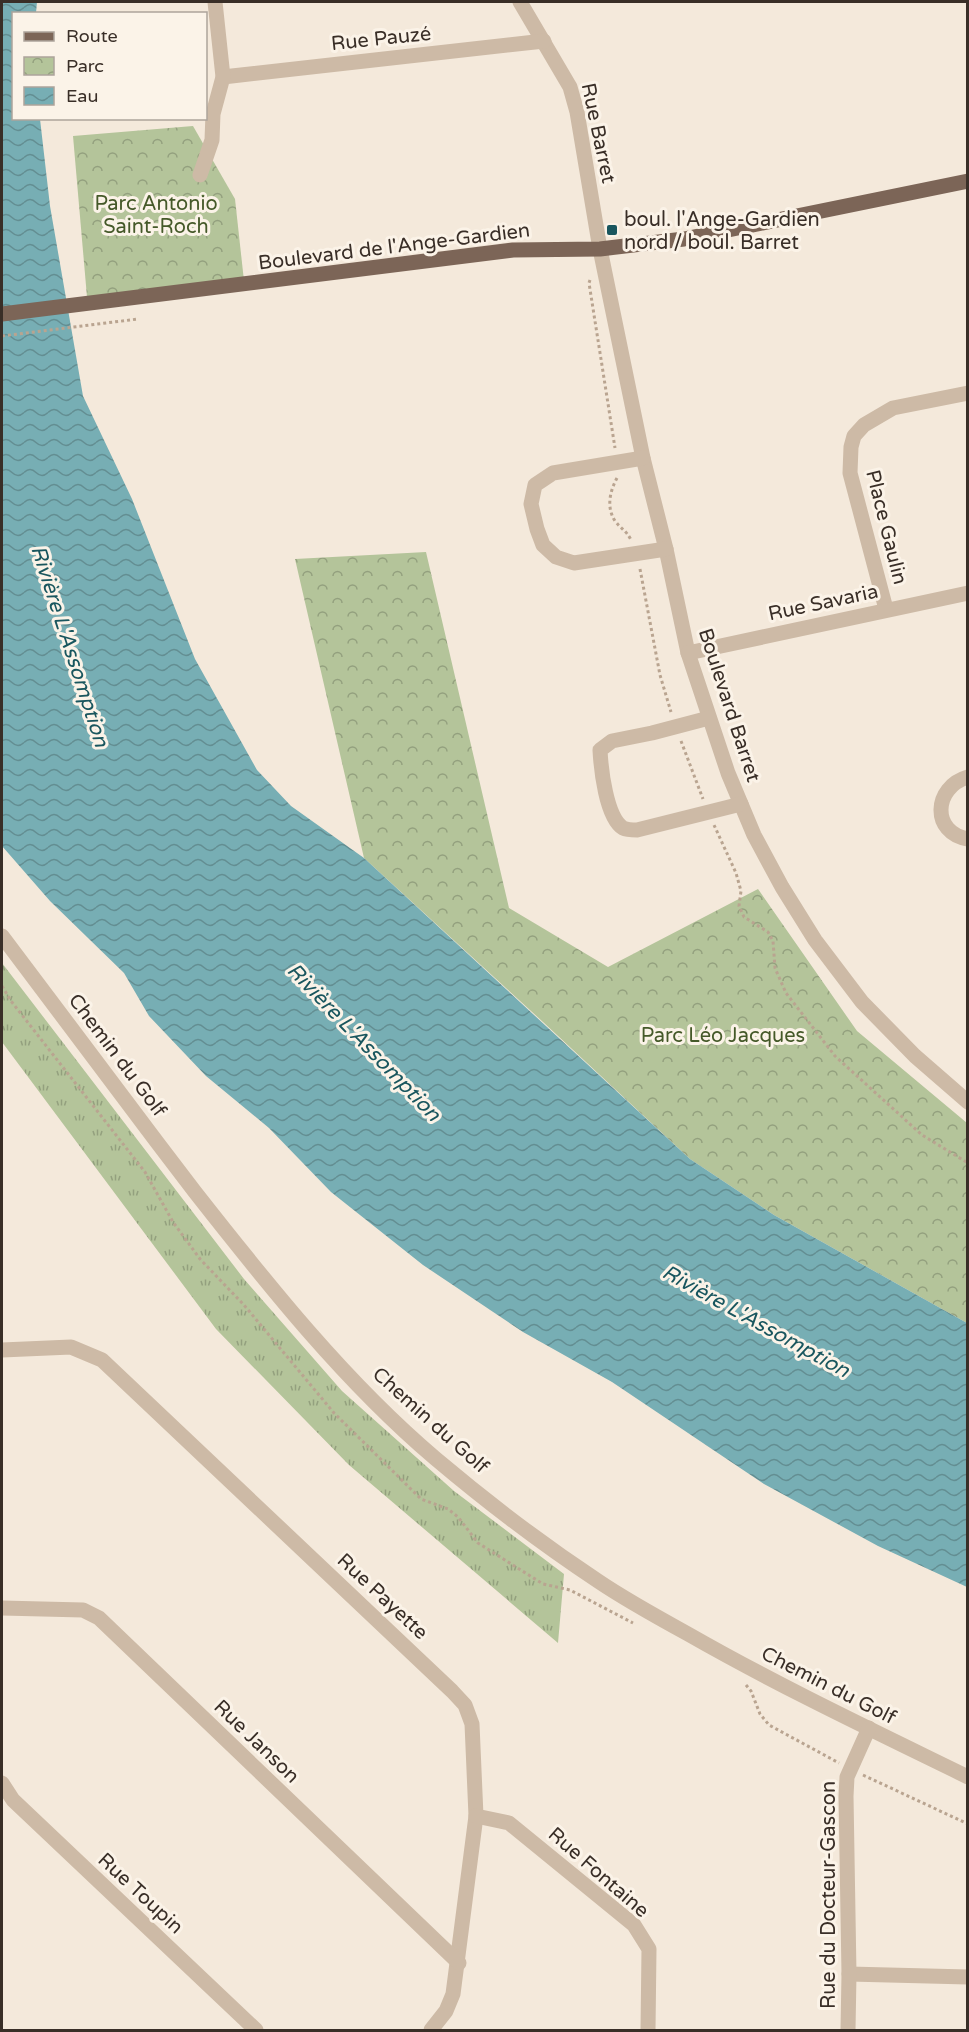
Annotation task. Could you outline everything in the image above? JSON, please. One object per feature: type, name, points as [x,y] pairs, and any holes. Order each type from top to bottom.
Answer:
[{"type":"main road","name":"Boulevard de l'Ange-Gardien","points":[[2,314],[513,250],[600,249],[684,239],[968,181]]},
{"type":"street","points":[[200,175],[212,140],[213,114],[223,77],[215,2]]},
{"type":"street","name":"Rue Barret","points":[[520,2],[570,87],[577,112],[600,249]]},
{"type":"street","name":"Rue Pauzé","points":[[223,77],[544,42]]},
{"type":"street","name":"Boulevard Barret","points":[[600,249],[643,459],[666,549],[688,653],[754,835],[782,887],[815,940],[862,1002],[915,1056],[968,1102]]},
{"type":"street","name":"Place Gaulin","points":[[886,609],[850,473],[851,447],[854,436],[864,425],[893,408],[968,393]]},
{"type":"street","points":[[643,459],[553,473],[536,485],[531,504],[537,529],[543,545],[556,557],[574,563],[666,549]]},
{"type":"street","name":"Rue Savaria","points":[[688,653],[968,593]]},
{"type":"street","points":[[710,718],[612,741],[600,750],[601,771],[611,810],[617,822],[625,829],[637,830],[741,804]]},
{"type":"street","points":[[968,777],[951,785],[945,792],[940,811],[948,829],[955,835],[968,839]]},
{"type":"street","name":"Chemin du Golf","points":[[2,936],[250,1263],[374,1401],[434,1457],[545,1544],[599,1582],[723,1655],[968,1777]]},
{"type":"street","name":"Rue Payette","points":[[2,1350],[71,1347],[102,1360],[465,1705],[472,1724],[476,1816],[459,1963],[453,1994],[446,2011],[431,2031]]},
{"type":"street","name":"Rue Janson","points":[[2,1608],[83,1610],[99,1618],[459,1963]]},
{"type":"street","name":"Rue du Docteur-Gascon","points":[[848,2031],[846,1796],[850,1769],[869,1728]]},
{"type":"street","name":"Rue Toupin","points":[[2,1783],[13,1800],[256,2031]]},
{"type":"street","name":"Rue Fontaine","points":[[476,1816],[509,1823],[634,1925],[649,1949],[648,2031]]},
{"type":"street","points":[[849,1974],[968,1977]]},
{"type":"path","points":[[2,336],[138,319]]},
{"type":"green space","name":"Parc Antonio Saint-Roch","points":[[193,126],[235,199],[244,281],[87,297],[73,136]]},
{"type":"green space","name":"Parc Léo Jacques","points":[[426,552],[509,908],[608,967],[758,889],[857,1031],[967,1123],[967,1323],[774,1215],[690,1159],[364,858],[295,559]]},
{"type":"green space","points":[[2,963],[244,1279],[342,1391],[454,1491],[564,1574],[558,1643],[349,1465],[216,1329],[2,1042]]},
{"type":"water","name":"Rivière L'Assomption","points":[[2,2],[37,2],[36,12],[12,12],[12,120],[40,120],[50,206],[83,396],[132,499],[195,659],[257,770],[291,806],[364,858],[690,1159],[774,1215],[967,1323],[967,1587],[878,1546],[764,1484],[612,1382],[523,1332],[423,1265],[331,1192],[269,1128],[206,1076],[149,1016],[124,973],[50,901],[2,846]]},
{"type":"place","name":"boul. l'Ange-Gardien nord / boul. Barret","points":[[612,230]]}]
